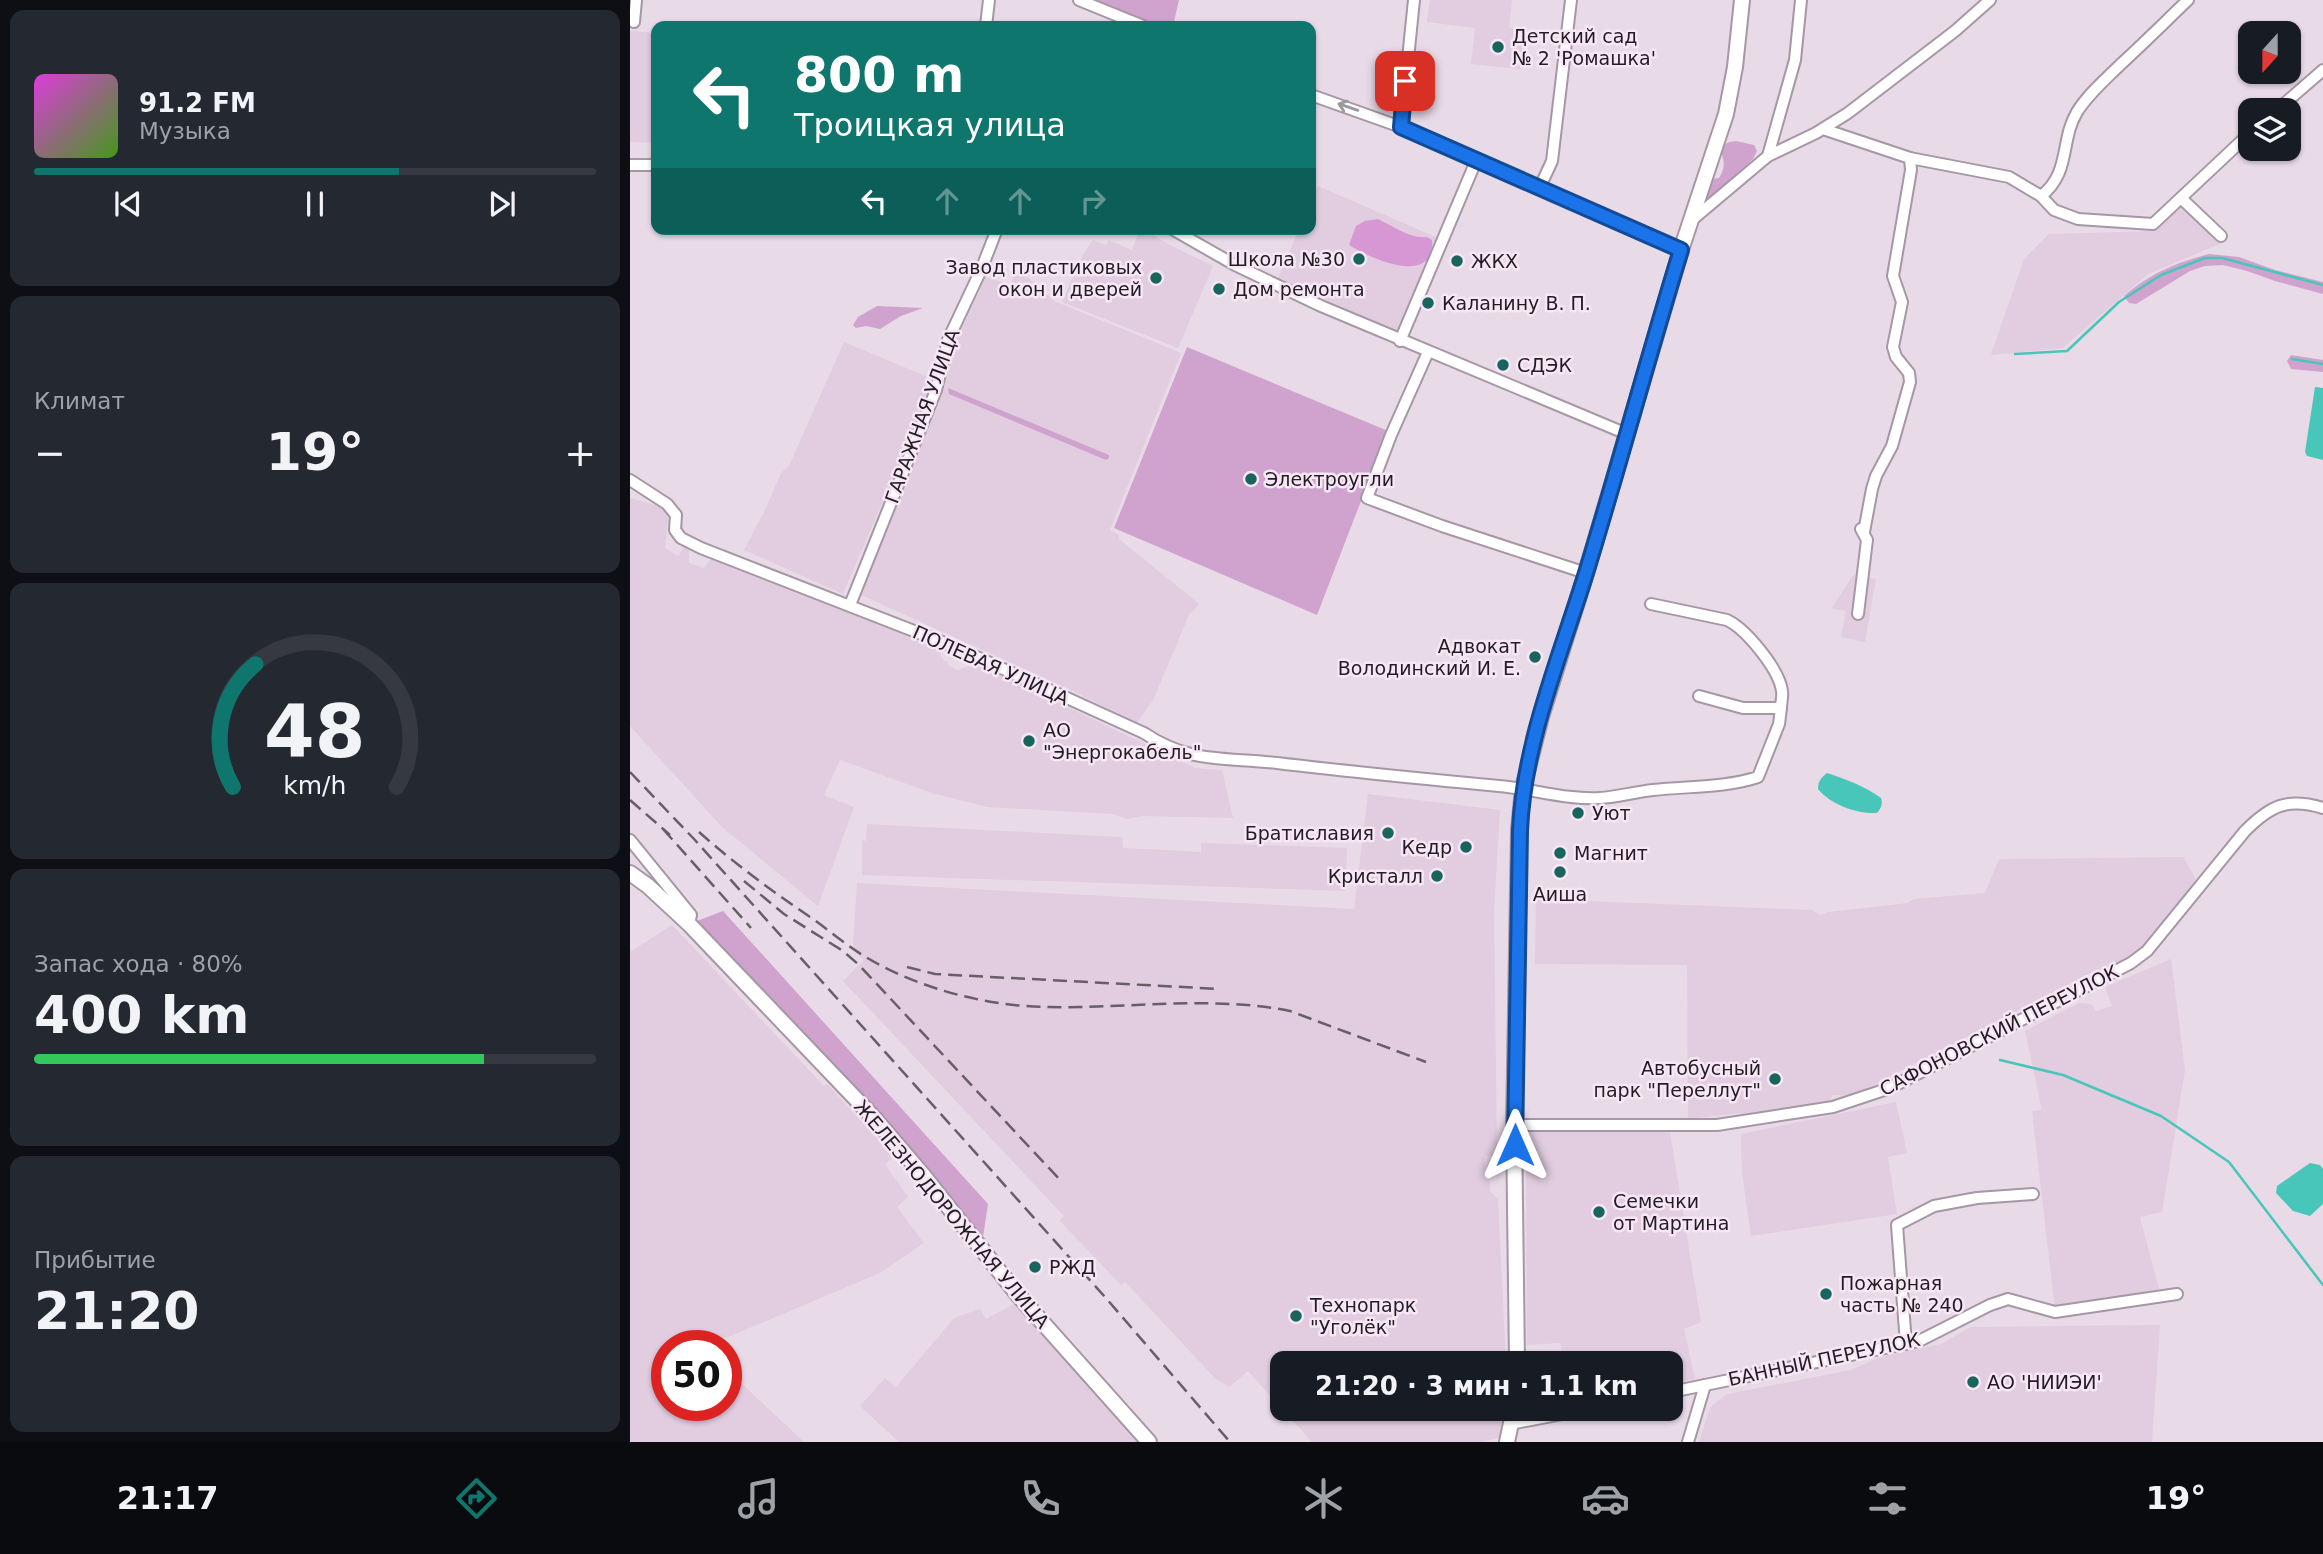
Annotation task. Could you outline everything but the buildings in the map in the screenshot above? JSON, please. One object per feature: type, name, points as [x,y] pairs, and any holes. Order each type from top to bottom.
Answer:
[{"type":"main road","points":[[1517,1351],[1514,1125],[1523,788],[1541,717],[1681,250],[1729,100],[1742,0]]},
{"type":"main road","name":"ЖЕЛЕЗНОДОРОЖНАЯ УЛИЦА","points":[[630,873],[689,924],[876,1121],[924,1176],[1020,1298],[1149,1442]]},
{"type":"main road","points":[[1507,1442],[1511,1421]]},
{"type":"street","points":[[634,22],[636,0]]},
{"type":"street","points":[[987,21],[989,0]]},
{"type":"street","points":[[1079,0],[1131,21]]},
{"type":"street","points":[[1401,127],[1414,0]]},
{"type":"street","points":[[1539,189],[1552,161],[1571,0]]},
{"type":"street","points":[[1768,156],[1794,60],[1801,0]]},
{"type":"street","points":[[1692,220],[1768,156],[1824,129],[1847,113],[1955,32],[1990,0]]},
{"type":"street","points":[[2041,196],[2049,190],[2061,170],[2073,122],[2081,107],[2098,87],[2188,0]]},
{"type":"street","points":[[2291,98],[2323,70]]},
{"type":"street","points":[[1316,97],[1401,127],[1681,250]]},
{"type":"street","points":[[1824,129],[1910,158],[2009,177],[2041,196],[2054,210],[2078,219],[2153,224],[2238,145]]},
{"type":"street","points":[[1858,614],[1867,540],[1861,529],[1864,532],[1872,489],[1892,446],[1910,382],[1909,373],[1896,357],[1893,347],[1902,302],[1894,276],[1911,170],[1910,158]]},
{"type":"street","points":[[1400,341],[1476,161]]},
{"type":"street","points":[[630,165],[651,165]]},
{"type":"street","points":[[2182,199],[2221,236]]},
{"type":"street","name":"ГАРАЖНАЯ УЛИЦА","points":[[850,605],[936,390],[948,340],[995,235]]},
{"type":"street","points":[[1183,235],[1289,292],[1400,341],[1627,434]]},
{"type":"street","points":[[1428,352],[1391,435],[1367,498],[1442,526],[1586,573]]},
{"type":"street","name":"ПОЛЕВАЯ УЛИЦА","points":[[630,480],[667,504],[676,516],[675,530],[681,538],[701,548],[967,653],[1144,733],[1163,746],[1212,759],[1269,762],[1363,774],[1523,788],[1570,797],[1600,798],[1658,789],[1742,782],[1758,776],[1779,724],[1781,708]]},
{"type":"street","points":[[1651,604],[1727,620],[1744,631],[1777,675],[1782,690],[1781,708],[1743,708],[1699,696]]},
{"type":"street","name":"САФОНОВСКИЙ ПЕРЕУЛОК","points":[[1514,1125],[1717,1125],[1833,1107],[1890,1088],[2131,963],[2147,951],[2262,814],[2291,802],[2323,808]]},
{"type":"street","points":[[630,840],[691,915],[689,924]]},
{"type":"street","points":[[1906,1344],[1897,1225],[1934,1206],[1977,1198],[2033,1194]]},
{"type":"street","name":"БАННЫЙ ПЕРЕУЛОК","points":[[1683,1390],[1919,1341],[1990,1305],[2008,1299],[2055,1312],[2177,1294]]},
{"type":"street","points":[[1688,1442],[1705,1385]]},
{"type":"street","points":[[1510,1424],[1526,1421]]},
{"type":"shaded area","points":[[1090,0],[1179,0],[1174,21],[1144,21]]},
{"type":"shaded area","name":"Детский сад № 2 'Ромашка'","points":[[1430,0],[1512,0],[1509,28],[1525,30],[1520,69],[1471,64],[1475,28],[1427,22]]},
{"type":"shaded area","points":[[630,31],[651,33],[651,143],[630,142]]},
{"type":"shaded area","points":[[1736,141],[1754,145],[1757,151],[1753,159],[1706,202],[1703,201],[1711,179],[1719,178],[1722,171],[1723,147]]},
{"type":"shaded area","name":"Школа №30","points":[[1318,186],[1440,239],[1397,331],[1278,279],[1296,235],[1316,235]]},
{"type":"shaded area","points":[[2184,205],[2220,244],[2148,274],[2063,348],[1991,355],[2024,259],[2049,234],[2154,231]]},
{"type":"shaded area","points":[[1378,219],[1408,234],[1432,240],[1430,255],[1423,263],[1399,265],[1385,262],[1349,245],[1356,226]]},
{"type":"shaded area","points":[[1138,235],[1154,235],[1213,266],[1178,348],[1062,302],[1084,253],[1093,240],[1106,245],[1108,240],[1132,250]]},
{"type":"shaded area","points":[[2209,254],[2239,257],[2275,270],[2323,282],[2323,294],[2223,265],[2205,266],[2190,271],[2136,304],[2129,303],[2124,296],[2164,270]]},
{"type":"shaded area","points":[[1016,271],[1033,281],[1054,301],[1181,353],[1110,530],[1199,604],[1189,615],[1153,700],[1137,723],[1067,688],[859,594],[940,396],[947,360],[986,277],[1010,285]]},
{"type":"shaded area","points":[[877,306],[923,308],[901,316],[880,329],[866,326],[856,328],[853,325],[858,317]]},
{"type":"shaded area","points":[[844,342],[935,380],[843,594],[744,550],[781,473],[789,466]]},
{"type":"shaded area","name":"Электроугли","points":[[1187,347],[1388,431],[1317,615],[1114,528]]},
{"type":"shaded area","points":[[2291,355],[2323,360],[2323,372],[2291,369],[2287,361]]},
{"type":"shaded area","points":[[2315,387],[2323,388],[2323,460],[2307,456],[2305,452]]},
{"type":"shaded area","points":[[948,388],[1109,455],[1109,458],[1106,460],[949,394]]},
{"type":"shaded area","points":[[630,498],[667,508],[665,548],[678,556],[685,546],[689,547],[689,563],[704,568],[712,558],[935,646],[944,661],[958,670],[977,664],[1195,768],[1222,770],[1233,818],[1142,816],[1128,819],[1112,814],[987,807],[935,794],[840,760],[824,795],[854,807],[818,906],[722,827],[630,726]]},
{"type":"shaded area","points":[[1853,575],[1876,579],[1865,642],[1841,637],[1846,611],[1832,608]]},
{"type":"shaded area","points":[[1827,773],[1862,786],[1881,798],[1877,813],[1845,807],[1823,795],[1818,786]]},
{"type":"shaded area","points":[[1368,794],[1500,810],[1494,911],[1497,1156],[1485,1156],[1484,1175],[1490,1175],[1490,1191],[1498,1199],[1505,1351],[1270,1351],[1270,1395],[1248,1371],[1229,1387],[1215,1378],[1125,1282],[1121,1285],[1060,1221],[1064,1216],[843,981],[864,960],[855,953],[853,945],[857,883],[1354,909]]},
{"type":"shaded area","points":[[867,824],[1122,837],[1123,848],[1201,852],[1201,843],[1347,848],[1345,891],[862,875],[862,840],[866,841]]},
{"type":"shaded area","points":[[2183,857],[2196,880],[2135,956],[2103,973],[2098,969],[1860,1092],[1851,1096],[1833,1095],[1828,1105],[1742,1118],[1741,1113],[1688,1119],[1687,965],[1535,964],[1536,899],[1812,910],[1820,915],[1908,903],[1914,899],[1985,893],[1999,859]]},
{"type":"shaded area","points":[[723,911],[988,1204],[983,1237],[889,1126],[697,921]]},
{"type":"shaded area","points":[[672,925],[894,1157],[885,1164],[908,1197],[897,1207],[924,1243],[880,1273],[742,1331],[651,1330],[651,1421],[742,1421],[742,1384],[804,1442],[630,1442],[630,952]]},
{"type":"shaded area","points":[[2171,959],[2185,1070],[2162,1212],[2140,1217],[2159,1289],[2055,1310],[2032,1111],[2042,1110],[2025,1031],[2079,1003],[2091,1004],[2096,1011],[2112,1006],[2105,987]]},
{"type":"shaded area","points":[[1896,1102],[1907,1153],[1888,1157],[1897,1214],[1751,1236],[1742,1173],[1741,1134]]},
{"type":"shaded area","points":[[1622,1129],[1670,1133],[1701,1322],[1684,1329],[1695,1379],[1683,1382],[1683,1351],[1561,1351],[1561,1343],[1527,1345],[1526,1130]]},
{"type":"shaded area","points":[[2310,1163],[2320,1165],[2323,1169],[2323,1204],[2310,1216],[2293,1211],[2276,1193],[2277,1186]]},
{"type":"shaded area","points":[[1014,1304],[1140,1442],[899,1442],[860,1406],[885,1378],[896,1387],[954,1318],[980,1309],[986,1319]]},
{"type":"shaded area","name":"АО 'НИИЭИ'","points":[[2160,1325],[2152,1442],[1699,1442],[1710,1407],[1727,1394],[1851,1370],[1883,1356],[1941,1344],[1971,1327]]},
{"type":"shaded area","points":[[1293,1421],[1503,1421],[1501,1437],[1483,1442],[1312,1442]]},
{"type":"waterway","points":[[2015,354],[2067,351],[2119,302],[2161,275],[2205,258],[2222,258],[2323,285]]},
{"type":"waterway","points":[[2292,359],[2323,364]]},
{"type":"waterway","points":[[2000,1060],[2063,1075],[2161,1116],[2229,1162],[2323,1285]]},
{"type":"railway","points":[[630,772],[694,839],[1105,1297],[1230,1442]]},
{"type":"railway","points":[[630,800],[670,835]]},
{"type":"railway","points":[[663,829],[751,928]]},
{"type":"railway","points":[[699,832],[754,877],[857,952],[929,986],[976,999],[1023,1006],[1199,1003],[1260,1006],[1290,1011],[1426,1062]]},
{"type":"railway","points":[[744,881],[784,914],[843,951],[859,965],[1062,1182]]},
{"type":"railway","points":[[907,967],[935,974],[1220,989]]},
{"type":"place","name":"Детский сад № 2 'Ромашка'","points":[[1498,47]]},
{"type":"place","name":"Школа №30","points":[[1359,259]]},
{"type":"place","name":"ЖКХ","points":[[1457,261]]},
{"type":"place","name":"Завод пластиковых окон и дверей","points":[[1156,278]]},
{"type":"place","name":"Дом ремонта","points":[[1219,289]]},
{"type":"place","name":"Каланину В. П.","points":[[1428,303]]},
{"type":"place","name":"СДЭК","points":[[1503,365]]},
{"type":"place","name":"Электроугли","points":[[1251,479]]},
{"type":"place","name":"Адвокат Володинский И. Е.","points":[[1535,657]]},
{"type":"place","name":"АО \"Энергокабель\"","points":[[1029,741]]},
{"type":"place","name":"Уют","points":[[1578,813]]},
{"type":"place","name":"Братиславия","points":[[1388,833]]},
{"type":"place","name":"Кедр","points":[[1466,847]]},
{"type":"place","name":"Магнит","points":[[1560,853]]},
{"type":"place","name":"Аиша","points":[[1560,872]]},
{"type":"place","name":"Кристалл","points":[[1437,876]]},
{"type":"place","name":"Автобусный парк \"Переллут\"","points":[[1775,1079]]},
{"type":"place","name":"Семечки от Мартина","points":[[1599,1212]]},
{"type":"place","name":"РЖД","points":[[1035,1267]]},
{"type":"place","name":"Пожарная часть № 240","points":[[1826,1294]]},
{"type":"place","name":"Технопарк \"Уголёк\"","points":[[1296,1316]]},
{"type":"place","name":"АО 'НИИЭИ'","points":[[1973,1382]]},
{"type":"route","points":[[1405,81],[1401,127],[1681,250],[1532,747],[1523,788],[1515,1145]]}]
